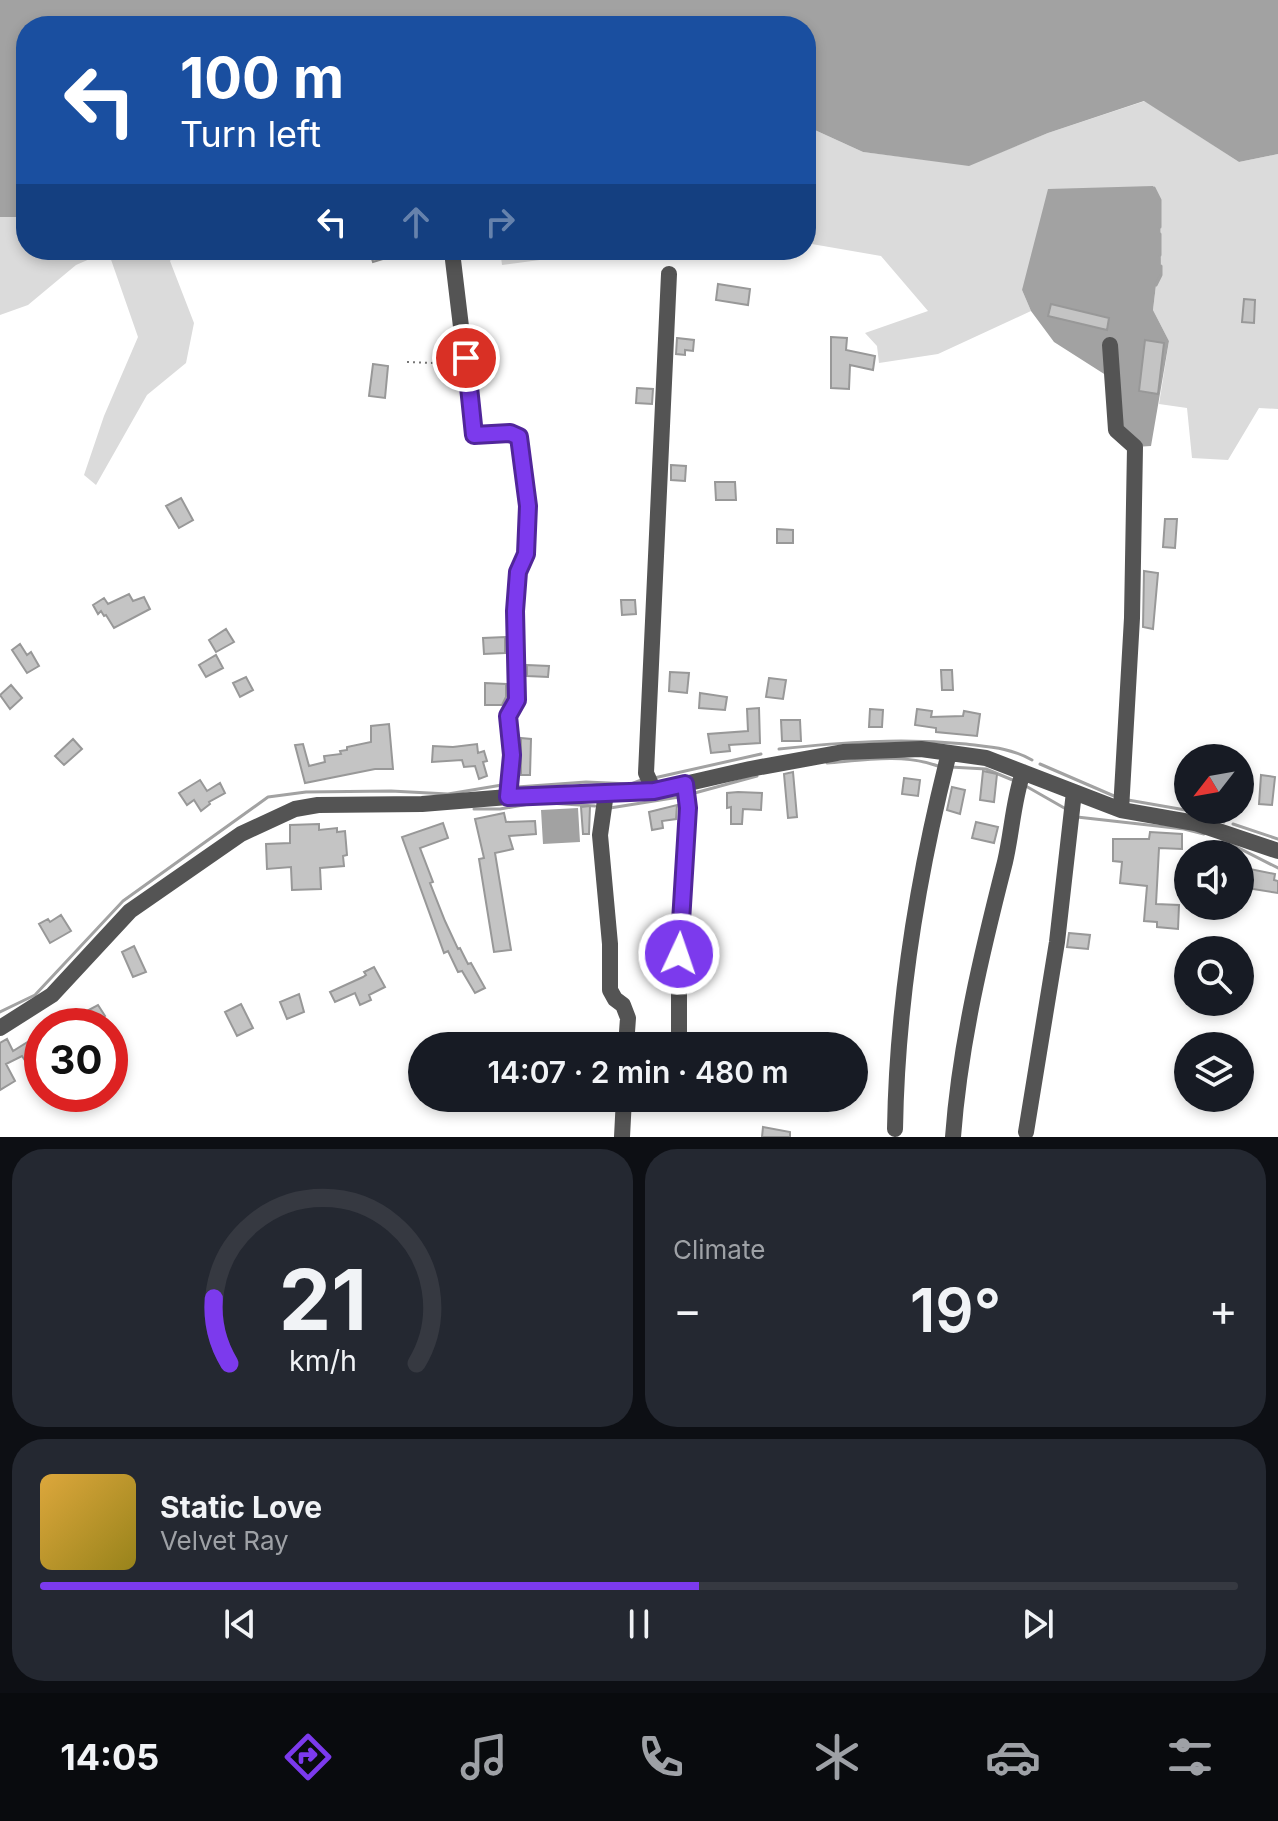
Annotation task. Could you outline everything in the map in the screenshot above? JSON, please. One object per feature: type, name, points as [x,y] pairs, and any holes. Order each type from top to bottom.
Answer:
[{"type":"street","points":[[453,260],[474,435],[510,433],[519,437],[528,506],[526,554],[518,572],[515,611],[517,700],[508,716],[512,755],[508,797]]},
{"type":"street","points":[[654,791],[646,773],[669,274]]},
{"type":"street","points":[[1110,345],[1116,430],[1135,447],[1132,618],[1121,810]]},
{"type":"street","points":[[0,1028],[52,995],[130,911],[241,834],[295,809],[320,805],[422,804],[654,791],[843,752],[921,749],[986,758],[1121,810],[1195,823],[1278,851]]},
{"type":"street","points":[[895,1129],[896,1075],[904,991],[938,798],[949,753]]},
{"type":"street","points":[[953,1137],[958,1077],[987,929],[1006,857],[1015,797],[1023,772]]},
{"type":"street","points":[[679,1032],[679,954],[688,808],[685,784]]},
{"type":"street","points":[[1026,1132],[1057,942],[1074,792]]},
{"type":"street","points":[[606,793],[600,835],[610,944],[610,990],[623,1005],[628,1018],[627,1032]]},
{"type":"street","points":[[622,1137],[623,1112]]},
{"type":"path","points":[[407,362],[431,363],[466,358]]},
{"type":"shaded area","points":[[0,0],[1278,0],[1278,154],[1239,162],[1144,101],[1048,133],[969,166],[863,152],[816,131],[816,16],[16,16],[16,217],[0,217]]},
{"type":"shaded area","points":[[1145,101],[1239,162],[1278,154],[1278,409],[1259,408],[1228,460],[1192,458],[1187,408],[1159,404],[1169,341],[1153,310],[1156,285],[1022,290],[1031,311],[938,354],[879,363],[877,346],[865,333],[928,311],[881,256],[816,245],[816,131],[863,152],[969,165],[1048,133]]},
{"type":"shaded area","points":[[1153,186],[1160,200],[1161,275],[1156,285],[1153,310],[1169,341],[1151,446],[1135,447],[1116,430],[1112,379],[1054,342],[1031,311],[1022,290],[1048,189]]},
{"type":"shaded area","points":[[0,217],[16,217],[16,260],[87,260],[76,265],[28,305],[0,315]]},
{"type":"shaded area","points":[[111,260],[171,260],[194,323],[186,363],[147,395],[96,485],[84,475],[104,416],[138,337]]},
{"type":"shaded area","points":[[501,260],[540,260],[502,265]]},
{"type":"shaded area","points":[[578,808],[580,842],[543,844],[541,810]]},
{"type":"building","points":[[718,284],[750,289],[748,305],[716,300]]},
{"type":"building","points":[[1244,299],[1255,300],[1254,323],[1242,322]]},
{"type":"building","points":[[1051,304],[1109,318],[1107,330],[1048,316]]},
{"type":"building","points":[[831,337],[847,338],[846,350],[875,356],[873,370],[850,365],[849,389],[831,388]]},
{"type":"building","points":[[677,338],[694,340],[693,351],[685,350],[685,355],[676,354]]},
{"type":"building","points":[[1145,340],[1164,343],[1158,394],[1139,391]]},
{"type":"building","points":[[373,364],[388,366],[385,398],[369,396]]},
{"type":"building","points":[[637,388],[653,389],[652,404],[636,403]]},
{"type":"building","points":[[671,465],[686,466],[685,481],[671,480]]},
{"type":"building","points":[[715,482],[735,482],[736,500],[716,500]]},
{"type":"building","points":[[181,498],[193,520],[179,528],[166,506]]},
{"type":"building","points":[[1165,519],[1177,519],[1175,548],[1163,547]]},
{"type":"building","points":[[777,529],[793,530],[793,543],[777,543]]},
{"type":"building","points":[[1144,571],[1158,573],[1153,629],[1143,627]]},
{"type":"building","points":[[129,594],[133,601],[144,597],[150,609],[114,628],[106,615],[101,611],[98,614],[93,605],[104,598],[108,604]]},
{"type":"building","points":[[621,600],[635,600],[636,614],[622,615]]},
{"type":"building","points":[[226,629],[234,642],[216,652],[209,640]]},
{"type":"building","points":[[505,637],[505,653],[484,654],[483,638]]},
{"type":"building","points":[[20,644],[27,655],[31,652],[39,666],[27,673],[12,650]]},
{"type":"building","points":[[216,655],[223,668],[206,677],[199,665]]},
{"type":"building","points":[[527,665],[549,666],[548,677],[527,676]]},
{"type":"building","points":[[941,670],[952,670],[953,690],[942,690]]},
{"type":"building","points":[[670,672],[689,673],[687,693],[669,691]]},
{"type":"building","points":[[246,677],[253,690],[240,697],[233,683]]},
{"type":"building","points":[[769,678],[786,680],[783,699],[766,697]]},
{"type":"building","points":[[485,683],[506,684],[506,697],[502,705],[485,705]]},
{"type":"building","points":[[11,685],[22,698],[10,709],[0,695]]},
{"type":"building","points":[[700,693],[727,697],[725,710],[699,708]]},
{"type":"building","points":[[759,708],[760,743],[729,745],[730,751],[711,753],[708,734],[748,731],[747,709]]},
{"type":"building","points":[[870,709],[883,710],[882,727],[869,727]]},
{"type":"building","points":[[917,709],[932,711],[931,717],[963,716],[964,711],[980,714],[977,736],[936,732],[936,728],[915,725]]},
{"type":"building","points":[[781,720],[800,720],[801,741],[782,741]]},
{"type":"building","points":[[389,724],[393,769],[375,769],[305,783],[295,745],[303,744],[309,766],[325,762],[324,756],[341,754],[340,751],[347,750],[347,747],[371,742],[371,726]]},
{"type":"building","points":[[521,738],[531,739],[530,775],[521,775]]},
{"type":"building","points":[[73,739],[82,749],[64,765],[55,756]]},
{"type":"building","points":[[477,744],[478,753],[484,751],[487,776],[479,779],[475,766],[464,767],[462,760],[432,762],[433,746]]},
{"type":"building","points":[[983,771],[997,774],[994,802],[980,800]]},
{"type":"building","points":[[793,772],[797,817],[788,818],[784,774]]},
{"type":"building","points":[[1261,775],[1275,777],[1272,805],[1259,804]]},
{"type":"building","points":[[904,778],[920,780],[918,796],[902,794]]},
{"type":"building","points":[[200,780],[207,791],[220,783],[225,793],[201,811],[194,800],[187,805],[179,793]]},
{"type":"building","points":[[952,787],[965,790],[960,814],[947,810]]},
{"type":"building","points":[[727,793],[762,793],[761,810],[743,809],[742,824],[731,824]]},
{"type":"building","points":[[677,805],[676,819],[662,821],[663,828],[652,830],[649,812]]},
{"type":"building","points":[[590,806],[589,834],[583,834],[581,807]]},
{"type":"building","points":[[504,813],[506,822],[535,821],[536,834],[509,836],[513,849],[495,853],[511,950],[494,952],[479,859],[484,858],[475,819]]},
{"type":"building","points":[[976,822],[998,827],[994,843],[972,838]]},
{"type":"building","points":[[443,823],[448,838],[420,848],[433,882],[430,883],[458,949],[468,964],[471,963],[485,988],[475,993],[462,971],[458,972],[448,951],[444,953],[402,837]]},
{"type":"building","points":[[319,824],[319,830],[337,828],[337,832],[345,831],[347,855],[343,856],[344,866],[320,868],[321,889],[292,890],[291,867],[267,869],[266,844],[290,843],[290,825]]},
{"type":"building","points":[[1150,832],[1182,834],[1182,840],[1174,840],[1174,849],[1159,848],[1156,904],[1174,905],[1174,920],[1178,920],[1178,929],[1157,927],[1157,922],[1144,921],[1147,886],[1120,883],[1122,862],[1113,861],[1113,839],[1149,839]]},
{"type":"building","points":[[1254,870],[1275,874],[1278,893],[1254,889]]},
{"type":"building","points":[[61,915],[71,931],[50,943],[39,924]]},
{"type":"building","points":[[1069,933],[1090,935],[1088,949],[1067,947]]},
{"type":"building","points":[[134,946],[146,972],[133,977],[122,952]]},
{"type":"building","points":[[374,967],[385,987],[369,995],[371,1000],[360,1005],[355,993],[335,1002],[330,992],[363,977],[366,975],[364,972]]},
{"type":"building","points":[[299,994],[304,1012],[287,1019],[280,1002]]},
{"type":"building","points":[[241,1004],[253,1028],[237,1036],[225,1012]]},
{"type":"building","points":[[7,1039],[13,1051],[24,1044],[24,1059],[22,1056],[6,1064],[15,1081],[0,1090],[0,1043]]},
{"type":"building","points":[[763,1127],[790,1132],[790,1137],[762,1137]]},
{"type":"waterway","points":[[1154,188],[1160,200],[1160,227]]},
{"type":"waterway","points":[[1160,234],[1160,255]]},
{"type":"waterway","points":[[1156,285],[1161,266]]},
{"type":"waterway","points":[[779,749],[872,742],[942,742],[1000,749],[1032,760]]},
{"type":"waterway","points":[[654,778],[761,754]]},
{"type":"waterway","points":[[827,763],[897,759],[938,766]]},
{"type":"waterway","points":[[1040,764],[1114,796]]},
{"type":"waterway","points":[[950,767],[986,769],[1015,781]]},
{"type":"waterway","points":[[691,794],[757,776]]},
{"type":"waterway","points":[[517,787],[586,782],[631,784],[644,779]]},
{"type":"waterway","points":[[0,1012],[35,995],[123,901],[268,797],[306,792],[448,794],[502,785]]},
{"type":"waterway","points":[[1024,785],[1066,809]]},
{"type":"waterway","points":[[610,808],[679,797]]},
{"type":"waterway","points":[[1128,800],[1174,808]]},
{"type":"waterway","points":[[549,803],[595,806]]},
{"type":"waterway","points":[[474,809],[529,804]]},
{"type":"waterway","points":[[1077,817],[1204,834]]},
{"type":"waterway","points":[[1233,824],[1278,839]]},
{"type":"waterway","points":[[1254,856],[1278,868]]},
{"type":"route","points":[[466,358],[474,435],[510,433],[519,437],[528,506],[526,554],[518,572],[515,611],[517,700],[508,716],[512,755],[508,797],[654,791],[685,784],[688,808],[679,954]]}]
